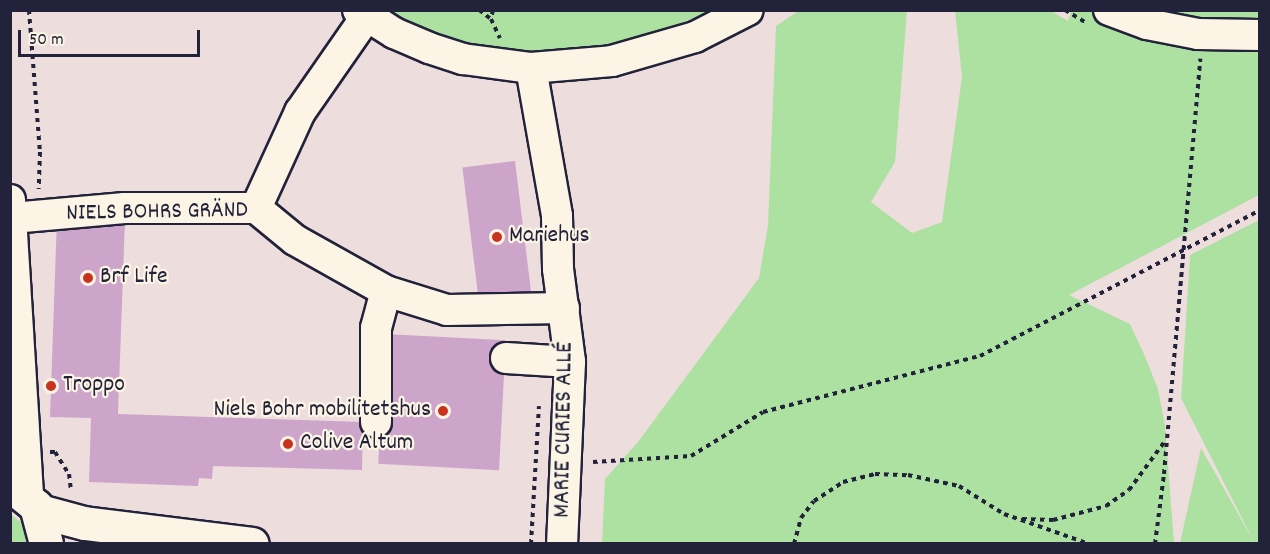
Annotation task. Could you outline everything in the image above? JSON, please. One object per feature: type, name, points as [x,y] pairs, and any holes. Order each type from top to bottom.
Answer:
[{"type":"main road","points":[[26,497],[46,543]]},
{"type":"main road","points":[[26,497],[84,523],[252,543]]},
{"type":"street","points":[[256,208],[300,112],[362,14],[393,33],[463,59],[531,68],[612,61],[695,37],[748,10]]},
{"type":"street","points":[[1109,10],[1147,24],[1198,34],[1260,35]]},
{"type":"street","name":"MARIE CURIES ALLÉ","points":[[531,68],[557,216],[558,269],[570,362],[562,543]]},
{"type":"street","name":"NIELS BOHRS GRÄND","points":[[11,209],[256,208],[295,240],[386,291],[447,310],[564,308]]},
{"type":"street","points":[[11,209],[26,497]]},
{"type":"street","points":[[376,422],[376,328],[386,291]]},
{"type":"street","points":[[506,358],[570,362]]},
{"type":"path","points":[[479,10],[491,19]]},
{"type":"path","points":[[1155,543],[1200,56],[1198,34]]},
{"type":"path","points":[[590,462],[692,456],[763,412],[980,356],[1260,210]]},
{"type":"path","points":[[1018,519],[1053,520],[1106,506],[1129,490],[1166,439]]},
{"type":"path","points":[[794,543],[801,518],[814,501],[860,475],[940,480],[959,486],[1018,519],[1089,543]]},
{"type":"green space","points":[[386,11],[711,11],[617,48],[556,58],[468,45],[445,39]]},
{"type":"green space","points":[[798,11],[907,11],[895,162],[871,202],[912,233],[942,222],[962,77],[955,11],[1051,11],[1068,21],[1071,11],[1259,11],[1259,195],[1069,295],[1130,324],[1144,354],[1158,389],[1165,426],[1174,543],[602,544],[605,479],[638,442],[759,278],[768,225],[776,26]]},
{"type":"green space","points":[[1259,220],[1259,543],[1180,543],[1201,448],[1254,542],[1181,398],[1190,255]]},
{"type":"green space","points":[[10,514],[21,522],[27,543],[11,543]]},
{"type":"building","name":"Mariehus","points":[[515,161],[532,298],[479,304],[462,167]]},
{"type":"building","points":[[57,218],[125,220],[118,414],[363,422],[362,470],[213,466],[212,479],[199,478],[198,486],[89,482],[91,418],[50,417]]},
{"type":"building","name":"Niels Bohr mobilitetshus","points":[[385,334],[506,340],[499,470],[378,464]]},
{"type":"place","name":"Mariehus","points":[[497,237]]},
{"type":"place","name":"Brf Life","points":[[88,278]]},
{"type":"place","name":"Troppo","points":[[51,386]]},
{"type":"place","name":"Niels Bohr mobilitetshus","points":[[443,411]]},
{"type":"place","name":"Colive Altum","points":[[288,444]]}]
